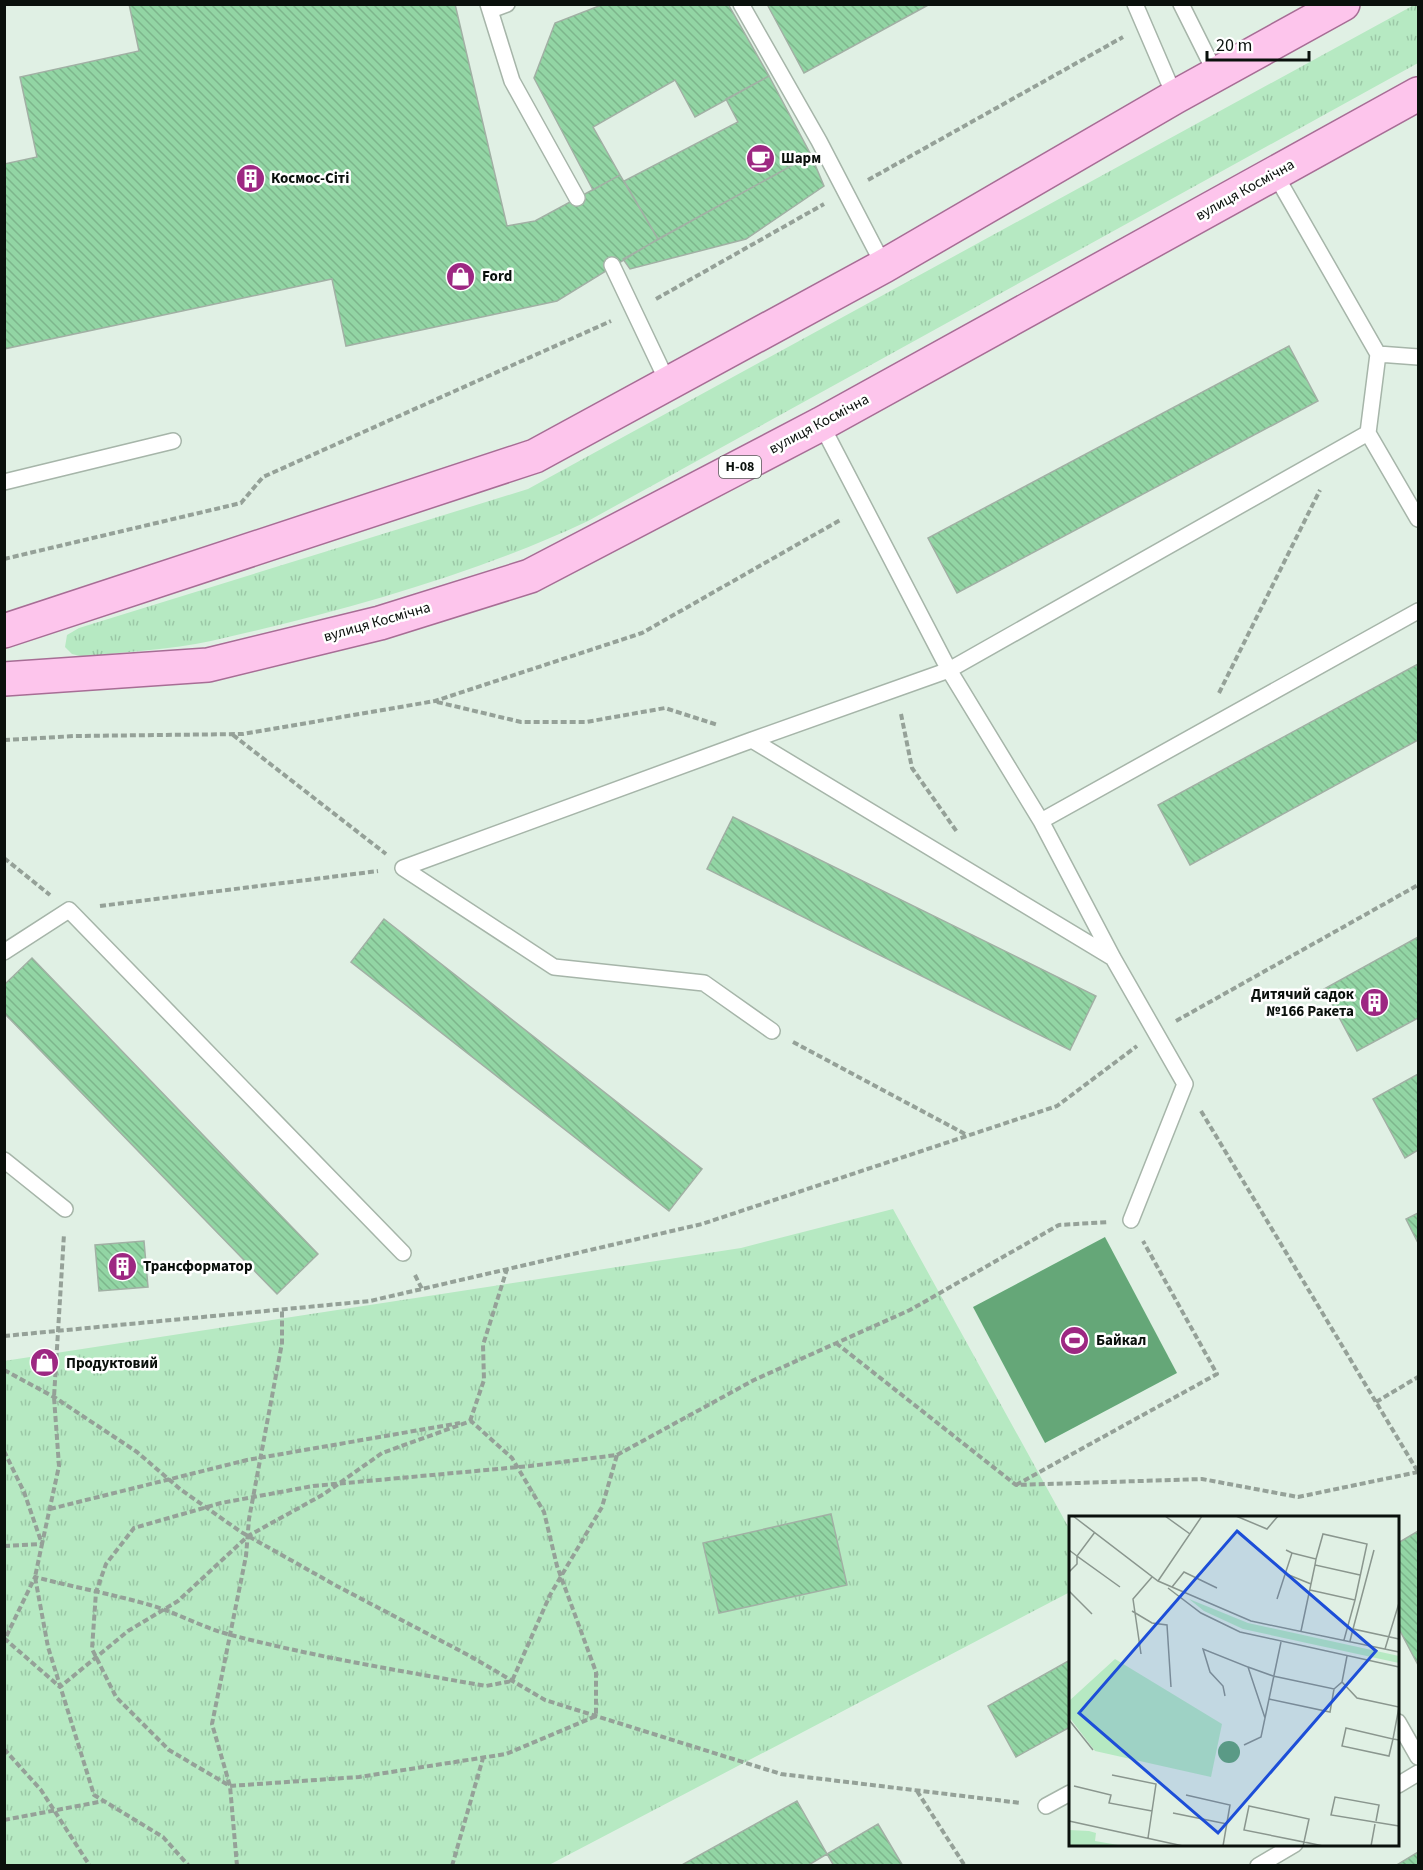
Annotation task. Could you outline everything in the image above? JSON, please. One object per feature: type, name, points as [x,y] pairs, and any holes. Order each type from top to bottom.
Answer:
[{"type":"main road","points":[[4,631],[536,456],[884,266],[1175,97],[1343,4]]},
{"type":"main road","name":"вулиця Космічна","points":[[4,679],[208,665],[380,623],[530,576],[820,424],[1419,94]]},
{"type":"lane","points":[[507,4],[490,7],[512,81],[577,198]]},
{"type":"lane","points":[[741,4],[846,192],[884,266]]},
{"type":"lane","points":[[1181,4],[1216,74]]},
{"type":"lane","points":[[1137,9],[1175,97]]},
{"type":"lane","points":[[1275,174],[1378,354],[1368,433],[1419,519]]},
{"type":"lane","points":[[612,266],[669,385]]},
{"type":"lane","points":[[1378,354],[1419,357]]},
{"type":"lane","points":[[820,424],[949,670],[1041,821],[1113,958],[1185,1084],[1131,1220]]},
{"type":"lane","points":[[403,868],[949,670],[1368,433]]},
{"type":"lane","points":[[4,482],[173,441]]},
{"type":"lane","points":[[1041,821],[1419,611]]},
{"type":"lane","points":[[755,739],[1113,958]]},
{"type":"lane","points":[[403,868],[554,967],[704,983],[772,1031]]},
{"type":"lane","points":[[4,952],[69,910],[403,1253]]},
{"type":"lane","points":[[4,1160],[65,1209]]},
{"type":"lane","points":[[1399,1724],[1419,1757]]},
{"type":"lane","points":[[1399,1784],[1419,1773]]},
{"type":"lane","points":[[1046,1806],[1069,1794]]},
{"type":"lane","points":[[1258,1866],[1292,1846]]},
{"type":"path","points":[[4,559],[241,503],[263,477],[633,311],[1130,33],[1137,9]]},
{"type":"path","points":[[1198,734],[1341,449]]},
{"type":"path","points":[[4,740],[75,736],[232,734],[435,701],[642,633],[864,507]]},
{"type":"path","points":[[900,687],[897,695],[912,768],[960,837]]},
{"type":"path","points":[[435,701],[522,722],[586,722],[665,708],[755,739]]},
{"type":"path","points":[[232,734],[403,868]]},
{"type":"path","points":[[4,858],[69,910],[403,868]]},
{"type":"path","points":[[4,1336],[370,1300],[702,1224],[1057,1106],[1155,1033],[1419,885]]},
{"type":"path","points":[[772,1031],[968,1135]]},
{"type":"path","points":[[836,1343],[1017,1485],[1202,1479],[1298,1497],[1418,1473],[1185,1084]]},
{"type":"path","points":[[60,1687],[5,1639],[35,1577],[59,1466],[54,1397],[65,1209]]},
{"type":"path","points":[[596,1716],[506,1754],[359,1777],[230,1786],[169,1750],[116,1697],[92,1648],[96,1592],[106,1564],[134,1528],[205,1507],[339,1484],[518,1468],[617,1455],[754,1380],[910,1310],[1059,1225],[1131,1220],[1217,1374],[1017,1485]]},
{"type":"path","points":[[471,1421],[484,1380],[483,1345],[507,1269]]},
{"type":"path","points":[[237,1866],[230,1786],[212,1724],[231,1635],[282,1343],[282,1309]]},
{"type":"path","points":[[4,1370],[54,1397],[137,1452],[170,1481],[248,1536],[545,1700],[782,1774],[1046,1806]]},
{"type":"path","points":[[1376,1402],[1419,1377]]},
{"type":"path","points":[[50,1509],[262,1458],[471,1421]]},
{"type":"path","points":[[471,1421],[512,1458],[544,1512],[561,1577],[596,1672],[596,1716]]},
{"type":"path","points":[[60,1687],[128,1631],[178,1601],[248,1536],[339,1484],[382,1453],[471,1421]]},
{"type":"path","points":[[4,1451],[24,1492],[42,1544]]},
{"type":"path","points":[[512,1681],[561,1577],[602,1507],[617,1455]]},
{"type":"path","points":[[4,1546],[42,1544]]},
{"type":"path","points":[[35,1577],[163,1610],[231,1635],[322,1658],[486,1686],[512,1681]]},
{"type":"path","points":[[35,1577],[48,1647],[94,1795],[163,1837],[189,1866]]},
{"type":"path","points":[[4,1749],[41,1790],[90,1866]]},
{"type":"path","points":[[452,1866],[483,1758]]},
{"type":"path","points":[[917,1791],[965,1866]]},
{"type":"path","points":[[4,1820],[104,1801]]},
{"type":"green space","points":[[1414,5],[1418,5],[1418,63],[588,521],[498,559],[403,591],[258,630],[195,644],[84,657],[72,654],[65,647],[67,635],[79,628],[528,489]]},
{"type":"green space","points":[[893,1209],[1069,1528],[1069,1593],[549,1865],[5,1865],[4,1361],[741,1248]]},
{"type":"shaded area","name":"Байкал","points":[[1105,1237],[1177,1373],[1045,1443],[973,1307]]},
{"type":"building","name":"Космос-Сіті","points":[[129,4],[455,4],[507,226],[535,221],[620,175],[658,239],[557,301],[346,346],[332,279],[4,349],[4,164],[37,157],[20,77],[139,51]]},
{"type":"building","points":[[604,4],[728,4],[769,76],[695,117],[675,80],[593,127],[620,175],[593,190],[534,78],[555,23]]},
{"type":"building","points":[[770,4],[930,4],[804,73],[768,6]]},
{"type":"building","points":[[769,76],[811,155],[658,239],[624,181],[738,122],[726,99]]},
{"type":"building","points":[[811,155],[824,186],[746,239],[630,269],[623,259]]},
{"type":"building","points":[[1289,346],[1318,401],[957,593],[928,538]]},
{"type":"building","points":[[1418,664],[1418,740],[1190,865],[1158,805]]},
{"type":"building","points":[[733,817],[1096,996],[1070,1050],[707,869]]},
{"type":"building","points":[[384,919],[702,1169],[669,1211],[351,962]]},
{"type":"building","name":"Дитячий садок №166 Ракета","points":[[1418,937],[1418,1018],[1357,1051],[1324,989]]},
{"type":"building","points":[[32,958],[318,1254],[277,1294],[4,1013],[4,985]]},
{"type":"building","points":[[1418,1074],[1418,1150],[1405,1158],[1373,1099]]},
{"type":"building","points":[[1418,1213],[1418,1243],[1406,1219]]},
{"type":"building","name":"Трансформатор","points":[[144,1241],[148,1287],[99,1291],[95,1245]]},
{"type":"building","points":[[831,1514],[847,1585],[719,1613],[703,1543]]},
{"type":"building","points":[[1418,1531],[1418,1665],[1399,1629],[1399,1542]]},
{"type":"building","points":[[1069,1661],[1069,1728],[1016,1757],[988,1706]]},
{"type":"building","points":[[797,1801],[827,1854],[807,1866],[680,1866]]},
{"type":"building","points":[[878,1824],[903,1866],[834,1866],[827,1854]]},
{"type":"building","points":[[1418,1852],[1418,1866],[1395,1866]]},
{"type":"place","name":"Шарм","points":[[760,158]]},
{"type":"place","name":"Космос-Сіті","points":[[250,178]]},
{"type":"place","name":"Ford","points":[[461,276]]},
{"type":"place","name":"Дитячий садок №166 Ракета","points":[[1375,1003]]},
{"type":"place","name":"Трансформатор","points":[[122,1266]]},
{"type":"place","name":"Байкал","points":[[1075,1340]]},
{"type":"place","name":"Продуктовий","points":[[45,1363]]}]
